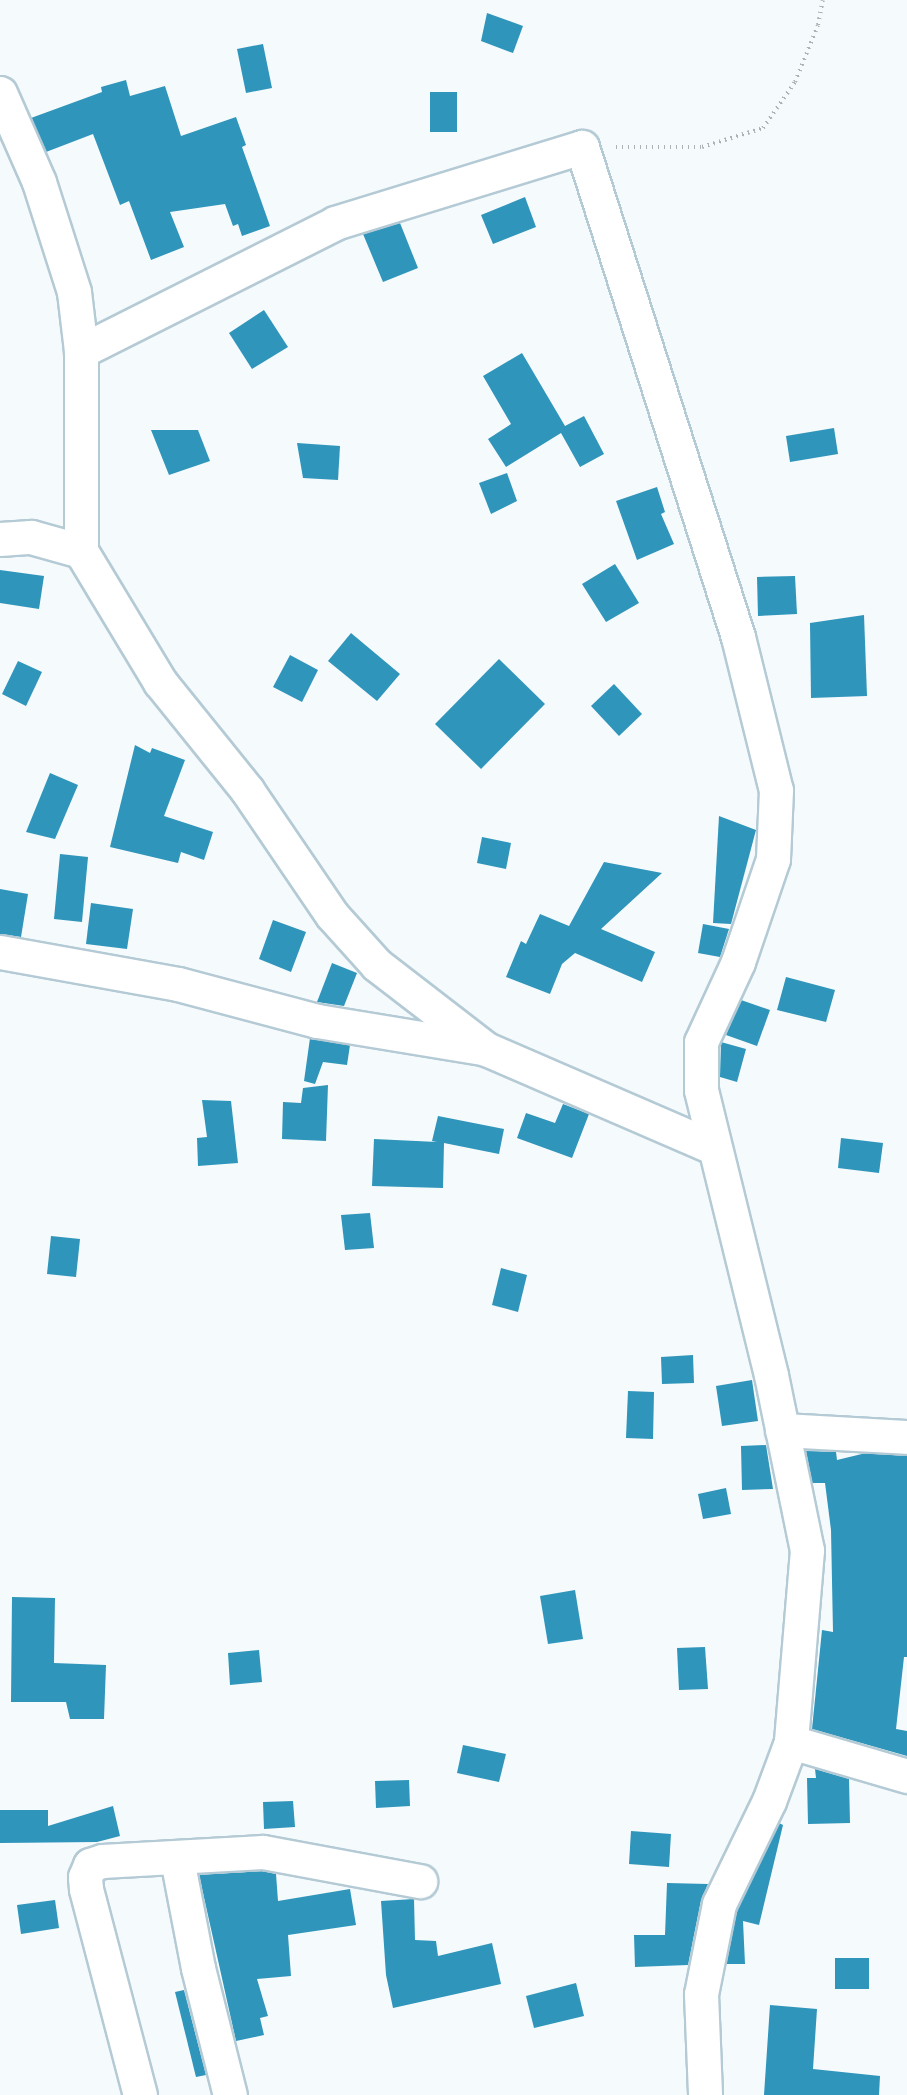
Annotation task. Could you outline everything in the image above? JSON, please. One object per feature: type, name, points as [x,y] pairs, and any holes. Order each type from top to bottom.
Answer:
[{"type":"street","points":[[0,93],[39,182],[74,292],[81,351],[81,551],[160,682],[247,790],[332,915],[377,965],[486,1049]]},
{"type":"street","points":[[81,351],[335,223],[582,147],[738,637],[776,790],[773,859],[738,962],[701,1042],[701,1090],[782,1430],[807,1550],[791,1742],[769,1801],[719,1904],[700,1995],[705,2095]]},
{"type":"street","points":[[0,521],[15,538],[81,551]]},
{"type":"street","points":[[0,952],[178,984],[317,1020],[486,1049],[713,1147]]},
{"type":"street","points":[[782,1430],[907,1437]]},
{"type":"street","points":[[791,1742],[907,1776]]},
{"type":"street","points":[[140,2095],[85,1877],[90,1865],[102,1862],[263,1852],[420,1881]]},
{"type":"street","points":[[177,1859],[198,1968],[230,2095]]},
{"type":"path","points":[[582,147],[702,147],[764,128],[795,82],[818,26],[823,0]]},
{"type":"building","points":[[487,13],[523,26],[513,53],[481,41]]},
{"type":"building","points":[[263,44],[272,88],[246,93],[237,49]]},
{"type":"building","points":[[126,80],[130,96],[165,86],[181,136],[236,117],[246,145],[242,147],[270,226],[242,236],[238,224],[233,226],[225,204],[170,212],[184,247],[151,260],[129,201],[120,205],[93,134],[46,152],[31,118],[102,92],[101,87]]},
{"type":"building","points":[[430,92],[457,92],[457,132],[430,132]]},
{"type":"building","points":[[525,197],[536,227],[493,244],[481,215]]},
{"type":"building","points":[[400,223],[418,268],[383,282],[363,234]]},
{"type":"building","points":[[264,310],[288,347],[252,369],[229,333]]},
{"type":"building","points":[[522,353],[565,426],[584,416],[604,454],[580,467],[561,433],[506,467],[488,439],[511,424],[483,376]]},
{"type":"building","points":[[834,428],[838,454],[790,462],[786,436]]},
{"type":"building","points":[[151,430],[198,430],[210,461],[169,475]]},
{"type":"building","points":[[297,443],[340,446],[338,480],[303,478]]},
{"type":"building","points":[[507,473],[517,501],[491,514],[479,483]]},
{"type":"building","points":[[657,487],[665,512],[661,514],[674,544],[637,560],[616,501]]},
{"type":"building","points":[[615,564],[639,603],[606,622],[582,584]]},
{"type":"building","points":[[0,570],[44,576],[39,609],[0,603]]},
{"type":"building","points":[[795,576],[797,614],[758,616],[757,577]]},
{"type":"building","points":[[864,615],[867,696],[811,698],[810,623]]},
{"type":"building","points":[[351,633],[400,674],[377,701],[328,661]]},
{"type":"building","points":[[290,655],[318,670],[302,702],[273,687]]},
{"type":"building","points":[[499,659],[545,704],[481,769],[435,724]]},
{"type":"building","points":[[18,661],[42,672],[26,706],[2,694]]},
{"type":"building","points":[[614,684],[642,714],[619,736],[591,706]]},
{"type":"building","points":[[135,745],[150,753],[152,748],[185,760],[164,816],[213,832],[204,860],[181,852],[178,863],[110,847]]},
{"type":"building","points":[[50,773],[78,785],[55,839],[26,832]]},
{"type":"building","points":[[719,816],[756,830],[731,924],[713,923]]},
{"type":"building","points":[[482,837],[511,843],[506,869],[477,863]]},
{"type":"building","points":[[60,854],[88,857],[82,922],[54,919]]},
{"type":"building","points":[[604,862],[662,873],[601,929],[655,952],[642,982],[575,953],[562,964],[550,994],[506,977],[521,941],[526,944],[540,914],[569,926]]},
{"type":"building","points":[[0,889],[28,894],[21,937],[0,934]]},
{"type":"building","points":[[91,903],[133,909],[127,949],[86,944]]},
{"type":"building","points":[[273,920],[306,932],[291,972],[259,959]]},
{"type":"building","points":[[703,924],[729,929],[720,957],[698,953]]},
{"type":"building","points":[[332,963],[357,973],[344,1006],[317,1002]]},
{"type":"building","points":[[786,977],[835,990],[826,1022],[777,1010]]},
{"type":"building","points":[[741,1000],[770,1010],[757,1046],[726,1035]]},
{"type":"building","points":[[310,1038],[350,1045],[347,1065],[323,1062],[315,1084],[304,1081]]},
{"type":"building","points":[[721,1042],[746,1049],[737,1082],[720,1077]]},
{"type":"building","points":[[328,1085],[326,1141],[282,1139],[283,1102],[301,1103],[303,1088]]},
{"type":"building","points":[[202,1100],[231,1101],[238,1163],[198,1166],[197,1138],[207,1137]]},
{"type":"building","points":[[563,1104],[589,1114],[572,1158],[517,1138],[526,1113],[555,1123]]},
{"type":"building","points":[[438,1116],[504,1129],[499,1154],[444,1143],[443,1188],[372,1186],[374,1139],[437,1142],[432,1141]]},
{"type":"building","points":[[841,1138],[883,1143],[879,1173],[838,1168]]},
{"type":"building","points":[[370,1213],[374,1248],[345,1250],[341,1215]]},
{"type":"building","points":[[51,1236],[80,1239],[76,1277],[47,1274]]},
{"type":"building","points":[[501,1268],[527,1275],[518,1312],[492,1305]]},
{"type":"building","points":[[693,1355],[694,1383],[662,1384],[661,1357]]},
{"type":"building","points":[[752,1380],[758,1421],[722,1426],[716,1386]]},
{"type":"building","points":[[628,1391],[654,1392],[653,1439],[626,1438]]},
{"type":"building","points":[[766,1445],[773,1489],[742,1490],[741,1446]]},
{"type":"building","points":[[806,1451],[836,1452],[837,1460],[866,1453],[907,1456],[907,1657],[904,1657],[896,1729],[907,1731],[907,1756],[812,1729],[822,1630],[833,1632],[831,1530],[825,1483],[812,1483]]},
{"type":"building","points":[[726,1488],[731,1514],[703,1519],[698,1494]]},
{"type":"building","points":[[575,1590],[583,1639],[548,1644],[540,1596]]},
{"type":"building","points":[[12,1597],[55,1598],[54,1663],[106,1665],[104,1719],[70,1719],[66,1702],[11,1702]]},
{"type":"building","points":[[705,1647],[708,1689],[679,1690],[677,1648]]},
{"type":"building","points":[[259,1650],[262,1682],[230,1685],[228,1653]]},
{"type":"building","points":[[463,1745],[506,1754],[499,1782],[457,1773]]},
{"type":"building","points":[[815,1769],[849,1779],[850,1823],[808,1824],[807,1778],[816,1778]]},
{"type":"building","points":[[409,1780],[410,1806],[376,1808],[375,1781]]},
{"type":"building","points":[[293,1801],[295,1827],[264,1829],[263,1802]]},
{"type":"building","points":[[113,1806],[120,1836],[97,1842],[0,1843],[0,1810],[48,1810],[48,1826]]},
{"type":"building","points":[[779,1823],[783,1825],[759,1925],[743,1921],[745,1964],[726,1964],[737,1910]]},
{"type":"building","points":[[631,1831],[671,1834],[669,1867],[629,1864]]},
{"type":"building","points":[[262,1871],[276,1874],[278,1901],[350,1889],[356,1925],[288,1935],[291,1976],[257,1979],[268,2016],[260,2018],[264,2035],[236,2041],[199,1875]]},
{"type":"building","points":[[667,1883],[708,1884],[701,1900],[688,1965],[635,1967],[634,1935],[665,1935]]},
{"type":"building","points":[[414,1899],[415,1940],[436,1941],[438,1956],[492,1943],[501,1984],[393,2008],[386,1975],[381,1901]]},
{"type":"building","points":[[55,1900],[59,1928],[21,1934],[17,1905]]},
{"type":"building","points":[[835,1958],[869,1958],[869,1989],[835,1989]]},
{"type":"building","points":[[576,1983],[584,2016],[534,2028],[526,1996]]},
{"type":"building","points":[[184,1990],[206,2075],[196,2077],[175,1992]]},
{"type":"building","points":[[770,2005],[817,2009],[813,2069],[880,2076],[879,2095],[764,2095]]}]
